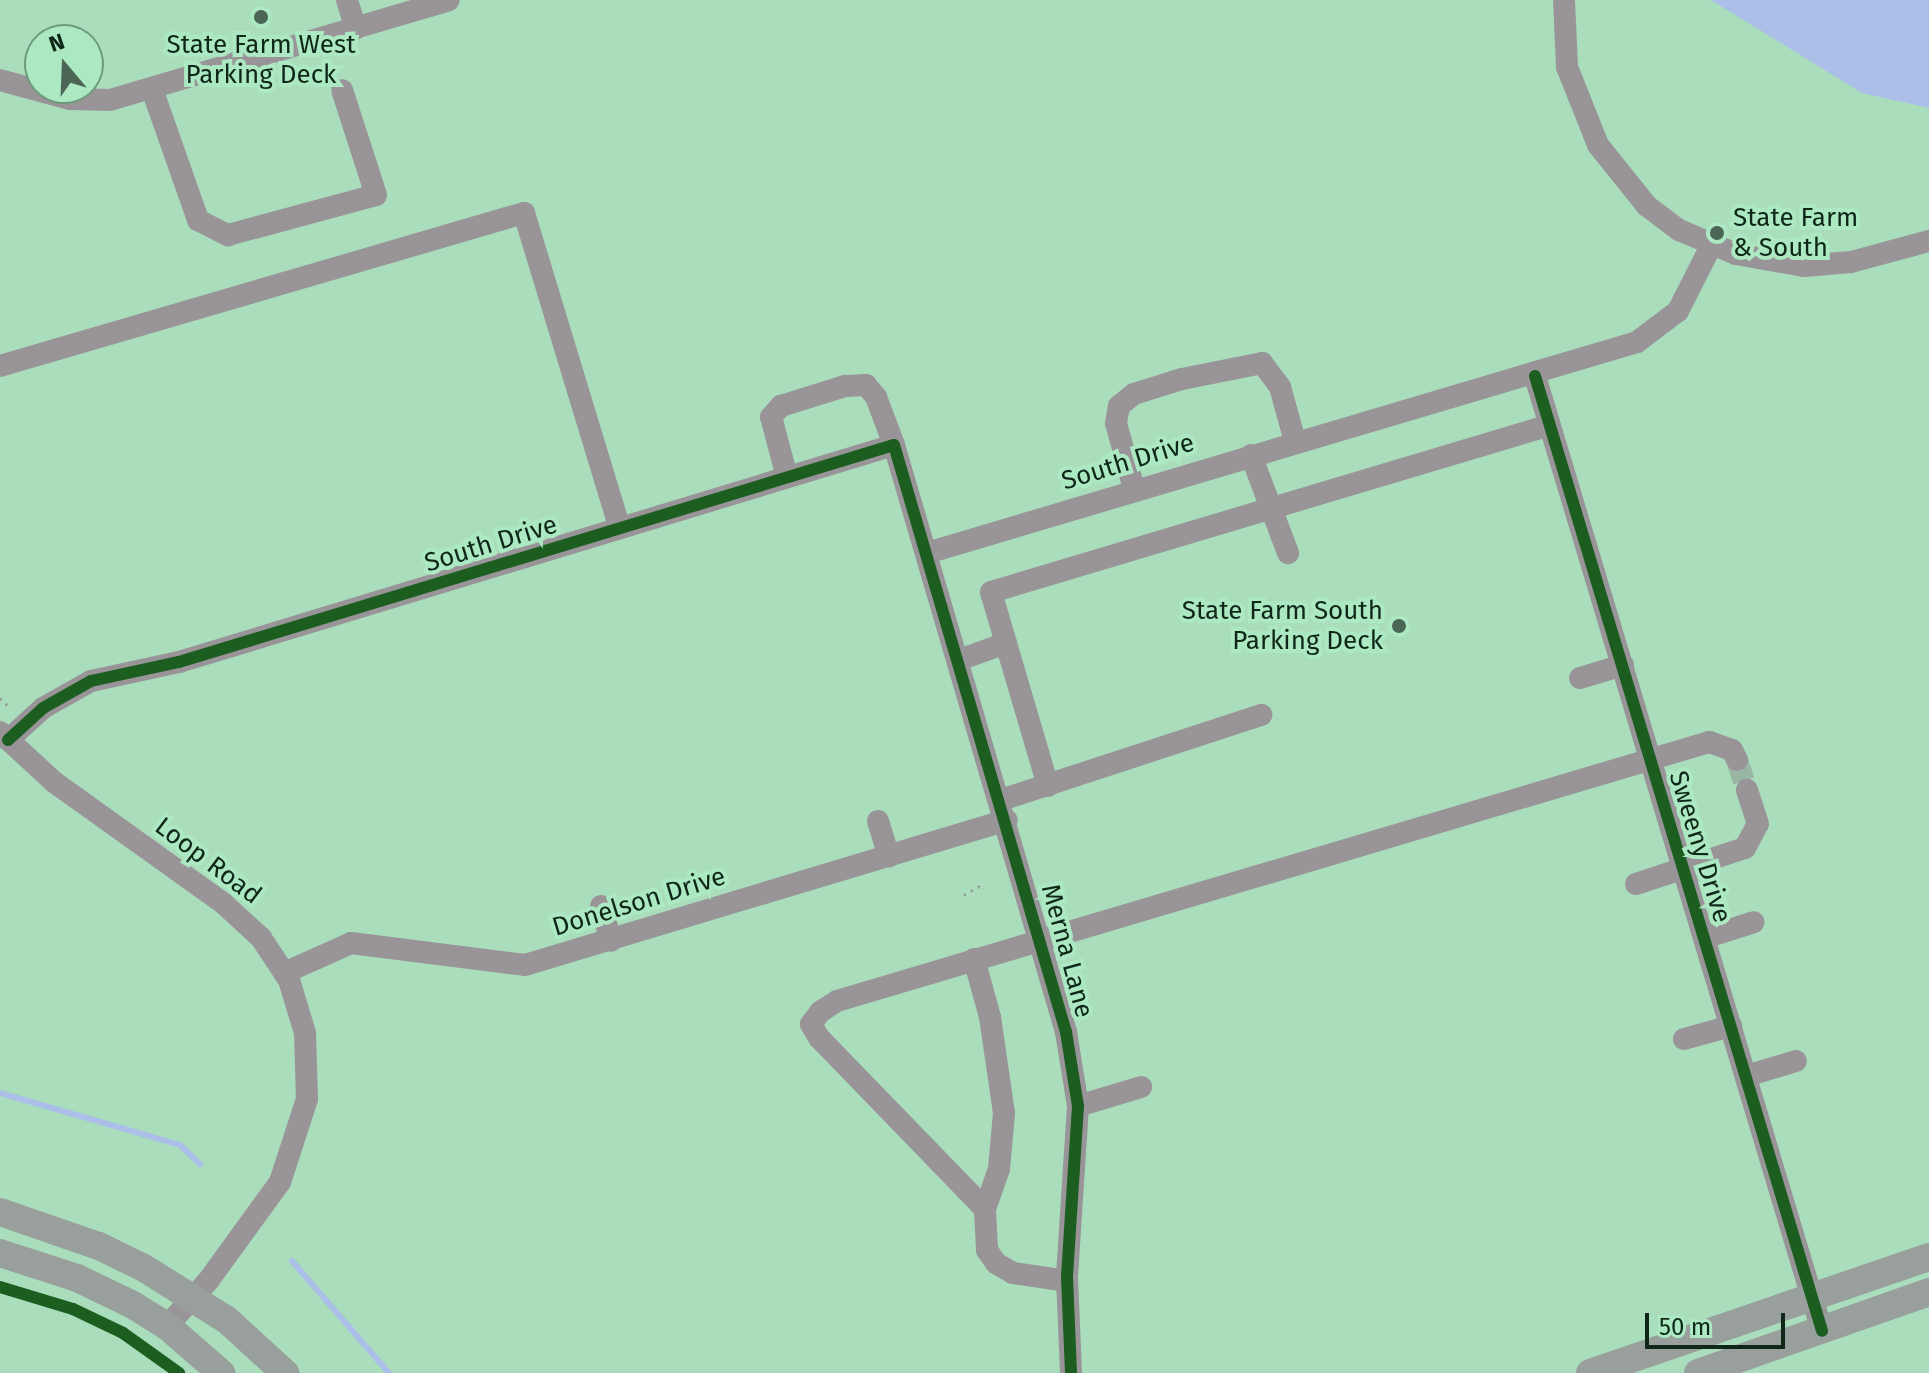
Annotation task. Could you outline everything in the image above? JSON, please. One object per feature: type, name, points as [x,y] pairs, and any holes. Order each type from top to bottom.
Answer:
[{"type":"main road","points":[[0,1212],[99,1246],[193,1295],[285,1373]]},
{"type":"main road","points":[[0,1253],[77,1278],[167,1326],[221,1373]]},
{"type":"main road","points":[[1590,1373],[1929,1257]]},
{"type":"main road","points":[[1698,1373],[1929,1292]]},
{"type":"street","points":[[347,0],[356,29]]},
{"type":"street","points":[[0,80],[70,99],[110,100],[153,92],[449,0]]},
{"type":"street","points":[[1564,0],[1567,67],[1598,145],[1647,206],[1711,246],[1804,266],[1851,262],[1929,241]]},
{"type":"street","points":[[153,92],[198,220],[228,235],[376,195],[342,90]]},
{"type":"street","points":[[0,366],[524,213],[620,528]]},
{"type":"street","name":"South Drive","points":[[927,553],[1295,441],[1535,376],[1659,329],[1684,301],[1711,246]]},
{"type":"street","points":[[1134,489],[1116,423],[1119,406],[1134,394],[1182,379],[1262,363],[1280,387],[1295,441]]},
{"type":"street","name":"Sweeny Drive","points":[[1535,376],[1822,1331]]},
{"type":"street","points":[[787,477],[771,417],[781,406],[845,386],[866,385],[876,397],[894,445],[927,553]]},
{"type":"street","points":[[1048,786],[991,592],[1550,425]]},
{"type":"street","name":"South Drive","points":[[4,736],[43,708],[91,681],[179,662],[894,445]]},
{"type":"street","points":[[1251,455],[1281,555]]},
{"type":"street","name":"Merna Lane","points":[[927,553],[1043,939],[1078,1106],[1067,1281],[1071,1373]]},
{"type":"street","points":[[959,660],[1006,643]]},
{"type":"street","points":[[1580,678],[1623,665]]},
{"type":"street","name":"Donelson Drive","points":[[284,973],[351,943],[507,966],[611,941],[889,856],[1004,810],[1048,786],[1261,715]]},
{"type":"street","name":"Loop Road","points":[[4,736],[54,782],[223,903],[261,938],[284,973],[305,1033],[308,1072],[301,1127],[274,1192],[167,1326]]},
{"type":"street","points":[[985,1209],[851,1074],[811,1024],[837,1001],[1709,742],[1732,750],[1737,760]]},
{"type":"street","points":[[1636,884],[1745,848],[1758,824],[1747,790]]},
{"type":"street","points":[[878,821],[889,856]]},
{"type":"street","points":[[601,906],[611,941]]},
{"type":"street","points":[[1704,938],[1754,922]]},
{"type":"street","points":[[974,959],[990,1017],[1004,1113],[999,1169],[985,1209],[987,1250],[996,1263],[1013,1273],[1067,1281]]},
{"type":"street","points":[[1684,1039],[1731,1026]]},
{"type":"street","points":[[1746,1076],[1796,1061]]},
{"type":"street","points":[[1078,1106],[1141,1087]]},
{"type":"path","points":[[0,698],[10,708]]},
{"type":"path","points":[[964,895],[981,885]]},
{"type":"shaded area","points":[[0,0],[1929,0],[1929,1373],[0,1373]]},
{"type":"water","points":[[1711,0],[1929,0],[1929,108],[1862,93]]},
{"type":"waterway","points":[[0,1093],[180,1145],[200,1164]]},
{"type":"waterway","points":[[292,1261],[389,1373]]},
{"type":"tunnel","points":[[1737,760],[1747,790]]},
{"type":"cycle path","points":[[1535,376],[1822,1331]]},
{"type":"cycle path","points":[[8,740],[43,708],[91,681],[179,662],[894,445],[1066,1032],[1078,1106],[1067,1277],[1071,1373]]},
{"type":"cycle path","points":[[0,1287],[73,1309],[123,1333],[179,1373]]},
{"type":"place","name":"State Farm West Parking Deck","points":[[261,17]]},
{"type":"place","name":"State Farm & South","points":[[1717,233]]},
{"type":"place","name":"State Farm South Parking Deck","points":[[1399,626]]}]
